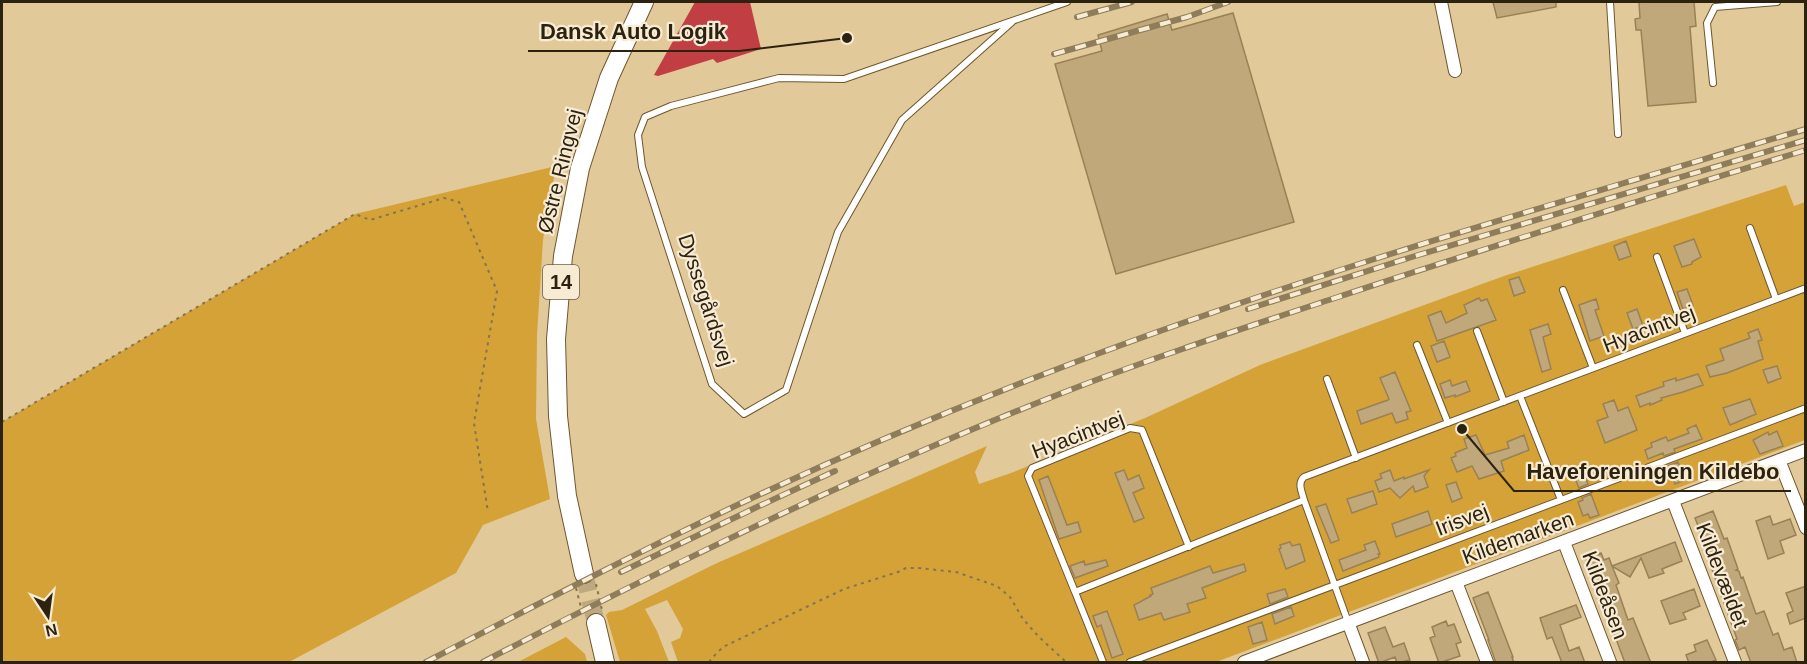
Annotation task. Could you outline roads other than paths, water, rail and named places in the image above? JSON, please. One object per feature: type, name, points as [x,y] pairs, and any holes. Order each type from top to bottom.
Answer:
[{"type":"main road","name":"Østre Ringvej","points":[[590,578],[567,496],[558,416],[556,339],[563,256],[580,168],[609,78],[644,2]]},
{"type":"main road","points":[[599,618],[605,663]]},
{"type":"street","points":[[1441,2],[1455,71]]},
{"type":"street","name":"Kildemarken","points":[[1244,663],[1806,450]]},
{"type":"street","points":[[1779,460],[1806,528]]},
{"type":"street","name":"Kildevældet","points":[[1673,501],[1735,663]]},
{"type":"street","name":"Kildeåsen","points":[[1564,542],[1610,663]]},
{"type":"street","points":[[1456,582],[1486,663]]},
{"type":"street","points":[[1348,622],[1363,663]]},
{"type":"lane","name":"Dyssegårdsvej","points":[[1012,22],[902,120],[838,232],[786,390],[744,414],[712,384],[642,167],[638,135],[645,117],[671,106],[779,78],[844,79],[1067,2]]},
{"type":"lane","points":[[1610,2],[1618,134]]},
{"type":"lane","points":[[1713,83],[1707,23],[1715,7],[1777,2]]},
{"type":"lane","points":[[1750,228],[1776,299]]},
{"type":"lane","points":[[1657,257],[1684,333]]},
{"type":"lane","name":"Hyacintvej","points":[[1304,500],[1300,480],[1304,477],[1806,288]]},
{"type":"lane","points":[[1563,290],[1593,368]]},
{"type":"lane","points":[[1477,331],[1504,402]]},
{"type":"lane","points":[[1417,345],[1448,423]]},
{"type":"lane","points":[[1327,379],[1356,458]]},
{"type":"lane","points":[[1520,396],[1561,500]]},
{"type":"lane","name":"Irisvej","points":[[1130,663],[1806,408]]},
{"type":"lane","name":"Hyacintvej","points":[[1103,663],[1028,476],[1032,468],[1130,428],[1142,430],[1189,547]]},
{"type":"lane","points":[[1075,592],[1304,500],[1348,622]]},
{"type":"tunnel","points":[[584,574],[596,623]]},
{"type":"railway","points":[[1077,17],[1132,2]]},
{"type":"railway","points":[[1054,54],[1187,17],[1228,2]]},
{"type":"railway","points":[[426,662],[752,498],[898,433],[1047,373],[1234,305],[1424,243],[1806,129]]},
{"type":"railway","points":[[1248,309],[1415,256],[1806,140]]},
{"type":"railway","points":[[483,662],[623,590],[835,489],[1087,383],[1193,345],[1394,279],[1570,222],[1806,150]]},
{"type":"railway","points":[[621,572],[835,471]]},
{"type":"place","name":"Dansk Auto Logik","points":[[847,38]]},
{"type":"place","name":"Haveforeningen Kildebo","points":[[1462,429]]}]
